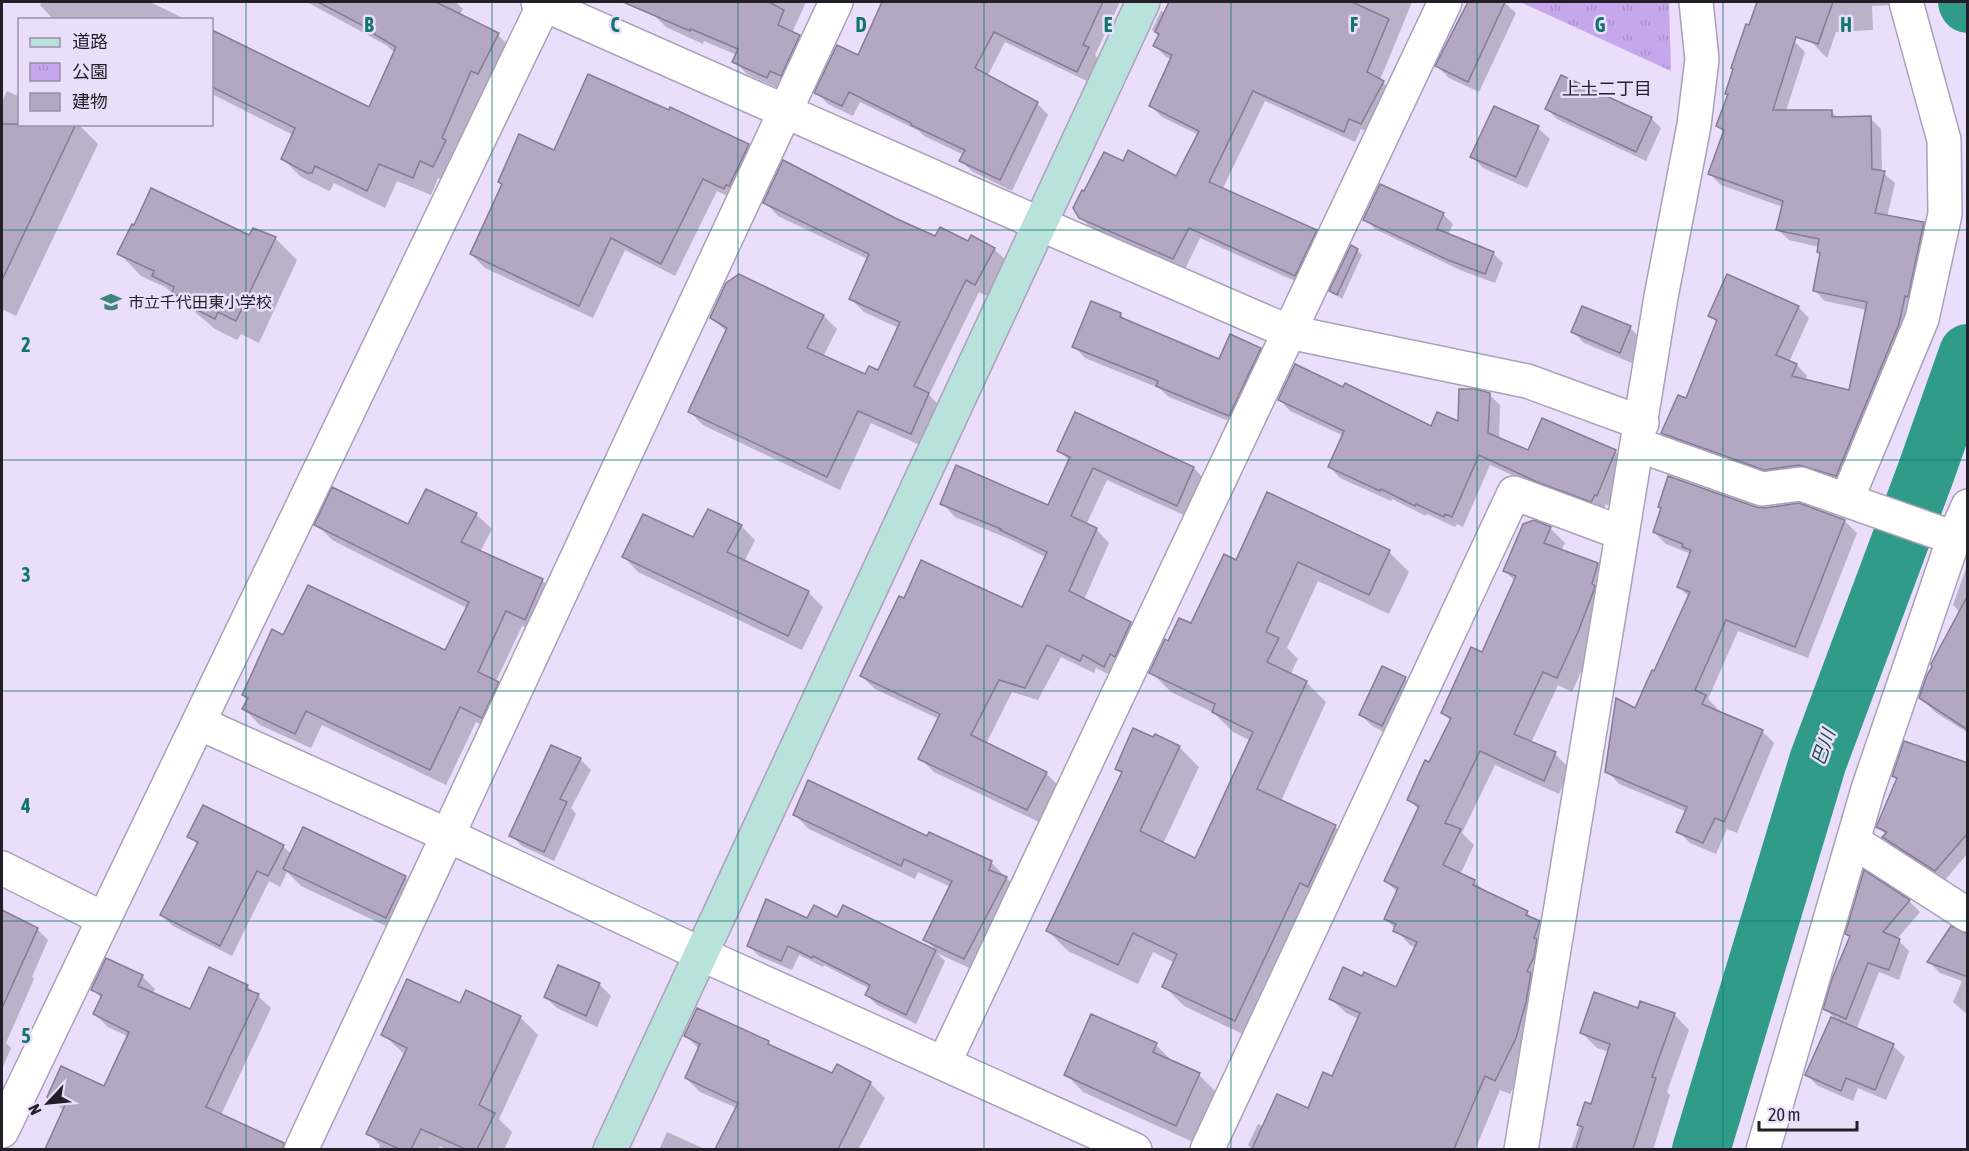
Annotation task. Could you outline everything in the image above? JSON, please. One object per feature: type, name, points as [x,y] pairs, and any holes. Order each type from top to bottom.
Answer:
[{"type":"street","points":[[2,1131],[542,2],[1040,224],[1289,332],[1527,381],[1762,489],[1801,484],[1954,538]]},
{"type":"street","points":[[301,1149],[836,2]]},
{"type":"street","points":[[610,1149],[1143,2]]},
{"type":"street","points":[[944,1063],[1445,2]]},
{"type":"street","points":[[1521,1149],[1661,297],[1694,125],[1702,60],[1696,2]]},
{"type":"street","points":[[1847,499],[1922,319],[1945,214],[1944,140],[1906,2]]},
{"type":"street","points":[[1207,1149],[1514,493],[1622,533]]},
{"type":"street","points":[[1763,1149],[1872,778],[1954,538],[1968,506]]},
{"type":"street","points":[[199,723],[447,835],[701,954],[1135,1149]]},
{"type":"street","points":[[1853,841],[1968,915]]},
{"type":"street","points":[[2,868],[104,919]]},
{"type":"green space","points":[[1520,2],[1669,2],[1671,71]]},
{"type":"building","points":[[318,2],[436,2],[499,33],[478,74],[471,71],[442,138],[446,140],[433,167],[420,161],[413,178],[379,164],[367,191],[315,166],[312,173],[307,173],[281,159],[295,128],[213,87],[213,30],[369,107],[396,47],[374,34],[375,32]]},
{"type":"building","points":[[623,2],[769,2],[784,10],[778,25],[800,35],[781,76],[770,71],[767,78],[732,62],[738,49]]},
{"type":"building","points":[[882,2],[1103,2],[1083,45],[1089,47],[1077,72],[994,32],[975,68],[1038,102],[1000,180],[959,161],[965,150],[849,92],[842,106],[814,93],[837,45],[858,55]]},
{"type":"building","points":[[1169,2],[1352,2],[1389,19],[1367,72],[1384,81],[1361,124],[1349,119],[1344,132],[1253,91],[1209,182],[1317,230],[1295,276],[1189,228],[1173,259],[1079,218],[1073,208],[1104,152],[1123,161],[1128,150],[1176,176],[1199,131],[1149,106],[1172,55],[1153,46],[1159,34],[1155,32]]},
{"type":"building","points":[[1468,2],[1505,2],[1468,82],[1435,66]]},
{"type":"building","points":[[1757,2],[1833,2],[1818,44],[1796,37],[1773,110],[1832,110],[1832,117],[1871,116],[1872,169],[1885,171],[1875,213],[1924,222],[1908,297],[1905,296],[1899,324],[1836,476],[1799,465],[1764,470],[1661,433],[1678,395],[1686,398],[1717,320],[1708,316],[1727,274],[1799,306],[1776,355],[1797,364],[1792,376],[1849,390],[1867,302],[1813,291],[1820,253],[1817,252],[1819,239],[1776,230],[1783,201],[1708,174],[1724,130],[1716,126],[1728,94],[1725,94],[1733,69],[1731,68],[1746,24],[1749,25]]},
{"type":"building","points":[[588,74],[669,110],[670,107],[749,144],[729,186],[726,185],[724,189],[703,179],[661,264],[611,238],[579,306],[470,254],[502,184],[498,182],[519,134],[554,150]]},
{"type":"building","points":[[1561,75],[1652,117],[1636,152],[1545,109]]},
{"type":"building","points":[[1494,106],[1539,126],[1516,177],[1470,157]]},
{"type":"building","points":[[2,124],[75,126],[2,280]]},
{"type":"building","points":[[783,160],[935,236],[940,227],[968,241],[971,235],[995,248],[975,285],[966,280],[914,386],[929,393],[911,434],[858,411],[827,477],[688,412],[727,328],[710,318],[726,283],[739,274],[824,315],[807,348],[865,374],[869,366],[878,370],[900,322],[849,299],[869,254],[763,203]]},
{"type":"building","points":[[1380,184],[1444,213],[1437,229],[1494,252],[1485,274],[1448,260],[1363,220]]},
{"type":"building","points":[[151,188],[249,235],[253,228],[276,237],[236,321],[218,312],[215,319],[191,307],[192,303],[172,293],[174,287],[152,276],[154,271],[117,254],[132,224],[134,225]]},
{"type":"building","points":[[1351,245],[1358,249],[1337,295],[1329,291]]},
{"type":"building","points":[[1091,301],[1121,313],[1120,317],[1219,359],[1230,334],[1261,348],[1229,416],[1156,386],[1158,381],[1072,347]]},
{"type":"building","points":[[1582,306],[1631,326],[1620,353],[1571,332]]},
{"type":"building","points":[[1295,364],[1343,387],[1345,383],[1431,426],[1437,412],[1458,421],[1459,389],[1475,389],[1490,393],[1488,433],[1528,450],[1542,418],[1616,450],[1597,496],[1595,495],[1591,502],[1537,482],[1479,455],[1452,517],[1445,514],[1444,517],[1328,467],[1344,431],[1278,400]]},
{"type":"building","points":[[1075,412],[1194,467],[1177,506],[1093,468],[1071,516],[1097,528],[1069,591],[1131,622],[1115,657],[1110,654],[1104,667],[1083,655],[1080,661],[1047,645],[1025,688],[999,680],[971,735],[1047,772],[1027,810],[918,759],[940,714],[860,676],[899,596],[904,598],[921,560],[1022,607],[1047,552],[1001,529],[940,504],[956,465],[1048,505],[1070,457],[1057,451]]},
{"type":"building","points":[[1668,476],[1756,507],[1799,503],[1845,520],[1795,647],[1726,620],[1695,690],[1706,695],[1702,704],[1763,730],[1724,822],[1715,818],[1703,843],[1676,832],[1687,807],[1605,772],[1616,698],[1635,708],[1690,592],[1677,587],[1691,550],[1682,547],[1683,544],[1653,532]]},
{"type":"building","points":[[332,487],[408,524],[426,489],[477,513],[461,542],[543,579],[525,620],[506,611],[478,672],[499,682],[482,718],[460,707],[430,770],[306,711],[295,734],[242,709],[248,698],[242,695],[272,629],[283,635],[308,585],[445,650],[469,602],[314,525]]},
{"type":"building","points":[[1267,492],[1390,550],[1369,595],[1298,562],[1266,632],[1279,638],[1267,662],[1307,681],[1257,789],[1336,825],[1308,887],[1300,883],[1235,1021],[1162,987],[1177,954],[1133,933],[1118,965],[1046,931],[1122,772],[1115,769],[1133,728],[1153,737],[1155,734],[1180,746],[1140,831],[1195,858],[1253,732],[1212,712],[1215,704],[1149,673],[1165,639],[1168,641],[1179,618],[1191,623],[1224,554],[1236,560]]},
{"type":"building","points":[[708,509],[742,525],[727,552],[809,591],[788,636],[622,557],[643,514],[693,537]]},
{"type":"building","points":[[1534,520],[1551,527],[1544,543],[1598,563],[1592,584],[1595,586],[1594,590],[1557,678],[1543,672],[1514,734],[1556,752],[1544,781],[1480,751],[1445,823],[1461,829],[1443,865],[1475,880],[1473,885],[1528,911],[1526,915],[1540,921],[1534,938],[1537,939],[1534,957],[1527,971],[1531,973],[1516,1038],[1495,1081],[1485,1076],[1454,1149],[1252,1149],[1277,1094],[1308,1108],[1323,1072],[1332,1076],[1360,1013],[1329,999],[1343,967],[1362,976],[1364,972],[1396,987],[1417,942],[1393,931],[1396,924],[1384,919],[1398,888],[1384,881],[1419,806],[1407,800],[1425,760],[1429,762],[1451,718],[1441,713],[1471,647],[1482,652],[1516,576],[1503,571],[1523,524]]},
{"type":"building","points":[[1968,595],[1968,730],[1919,698],[1932,667],[1931,664]]},
{"type":"building","points":[[1382,666],[1406,677],[1382,726],[1359,715]]},
{"type":"building","points":[[1904,741],[1968,763],[1968,833],[1935,871],[1882,837],[1887,832],[1876,827],[1897,778],[1892,776]]},
{"type":"building","points":[[551,745],[581,758],[560,799],[567,802],[544,852],[509,836]]},
{"type":"building","points":[[808,780],[927,836],[929,832],[992,861],[989,870],[1007,877],[964,959],[923,940],[952,881],[904,859],[901,866],[793,815]]},
{"type":"building","points":[[203,805],[284,845],[268,876],[257,871],[220,946],[160,915],[198,842],[187,837]]},
{"type":"building","points":[[303,827],[406,876],[386,918],[283,869]]},
{"type":"building","points":[[1864,870],[1910,900],[1883,932],[1900,939],[1889,970],[1868,963],[1846,1019],[1823,1009],[1832,979],[1850,936],[1845,934]]},
{"type":"building","points":[[766,899],[807,918],[814,905],[837,917],[843,905],[936,950],[906,1015],[865,995],[870,985],[813,956],[812,958],[788,946],[781,961],[747,946]]},
{"type":"building","points":[[2,910],[38,928],[2,1008]]},
{"type":"building","points":[[1951,926],[1968,934],[1968,977],[1927,962]]},
{"type":"building","points":[[106,958],[143,975],[138,986],[190,1009],[209,967],[248,985],[246,989],[259,994],[206,1107],[284,1143],[283,1149],[45,1149],[65,1105],[47,1097],[61,1066],[104,1086],[129,1032],[93,1014],[102,995],[91,990]]},
{"type":"building","points":[[558,965],[600,983],[586,1016],[544,997]]},
{"type":"building","points":[[407,979],[460,1003],[466,990],[521,1016],[479,1105],[495,1113],[477,1149],[465,1149],[421,1129],[411,1149],[399,1149],[366,1134],[407,1048],[381,1035]]},
{"type":"building","points":[[1594,992],[1638,1008],[1640,1001],[1675,1013],[1652,1077],[1656,1078],[1633,1149],[1576,1149],[1583,1127],[1577,1125],[1585,1102],[1591,1104],[1610,1044],[1580,1033]]},
{"type":"building","points":[[697,1008],[832,1073],[837,1064],[871,1082],[838,1149],[715,1149],[738,1103],[685,1078],[700,1044],[684,1036]]},
{"type":"building","points":[[1091,1014],[1157,1043],[1153,1052],[1200,1073],[1176,1126],[1064,1075]]},
{"type":"building","points":[[1831,1017],[1894,1044],[1875,1090],[1846,1078],[1841,1091],[1805,1075]]},
{"type":"waterway","name":"巴川","points":[[1701,1150],[1818,761],[1968,353]]},
{"type":"place","name":"市立千代田東小学校","points":[[111,302]]},
{"type":"district","name":"上土二丁目","points":[[1607,88]]}]
